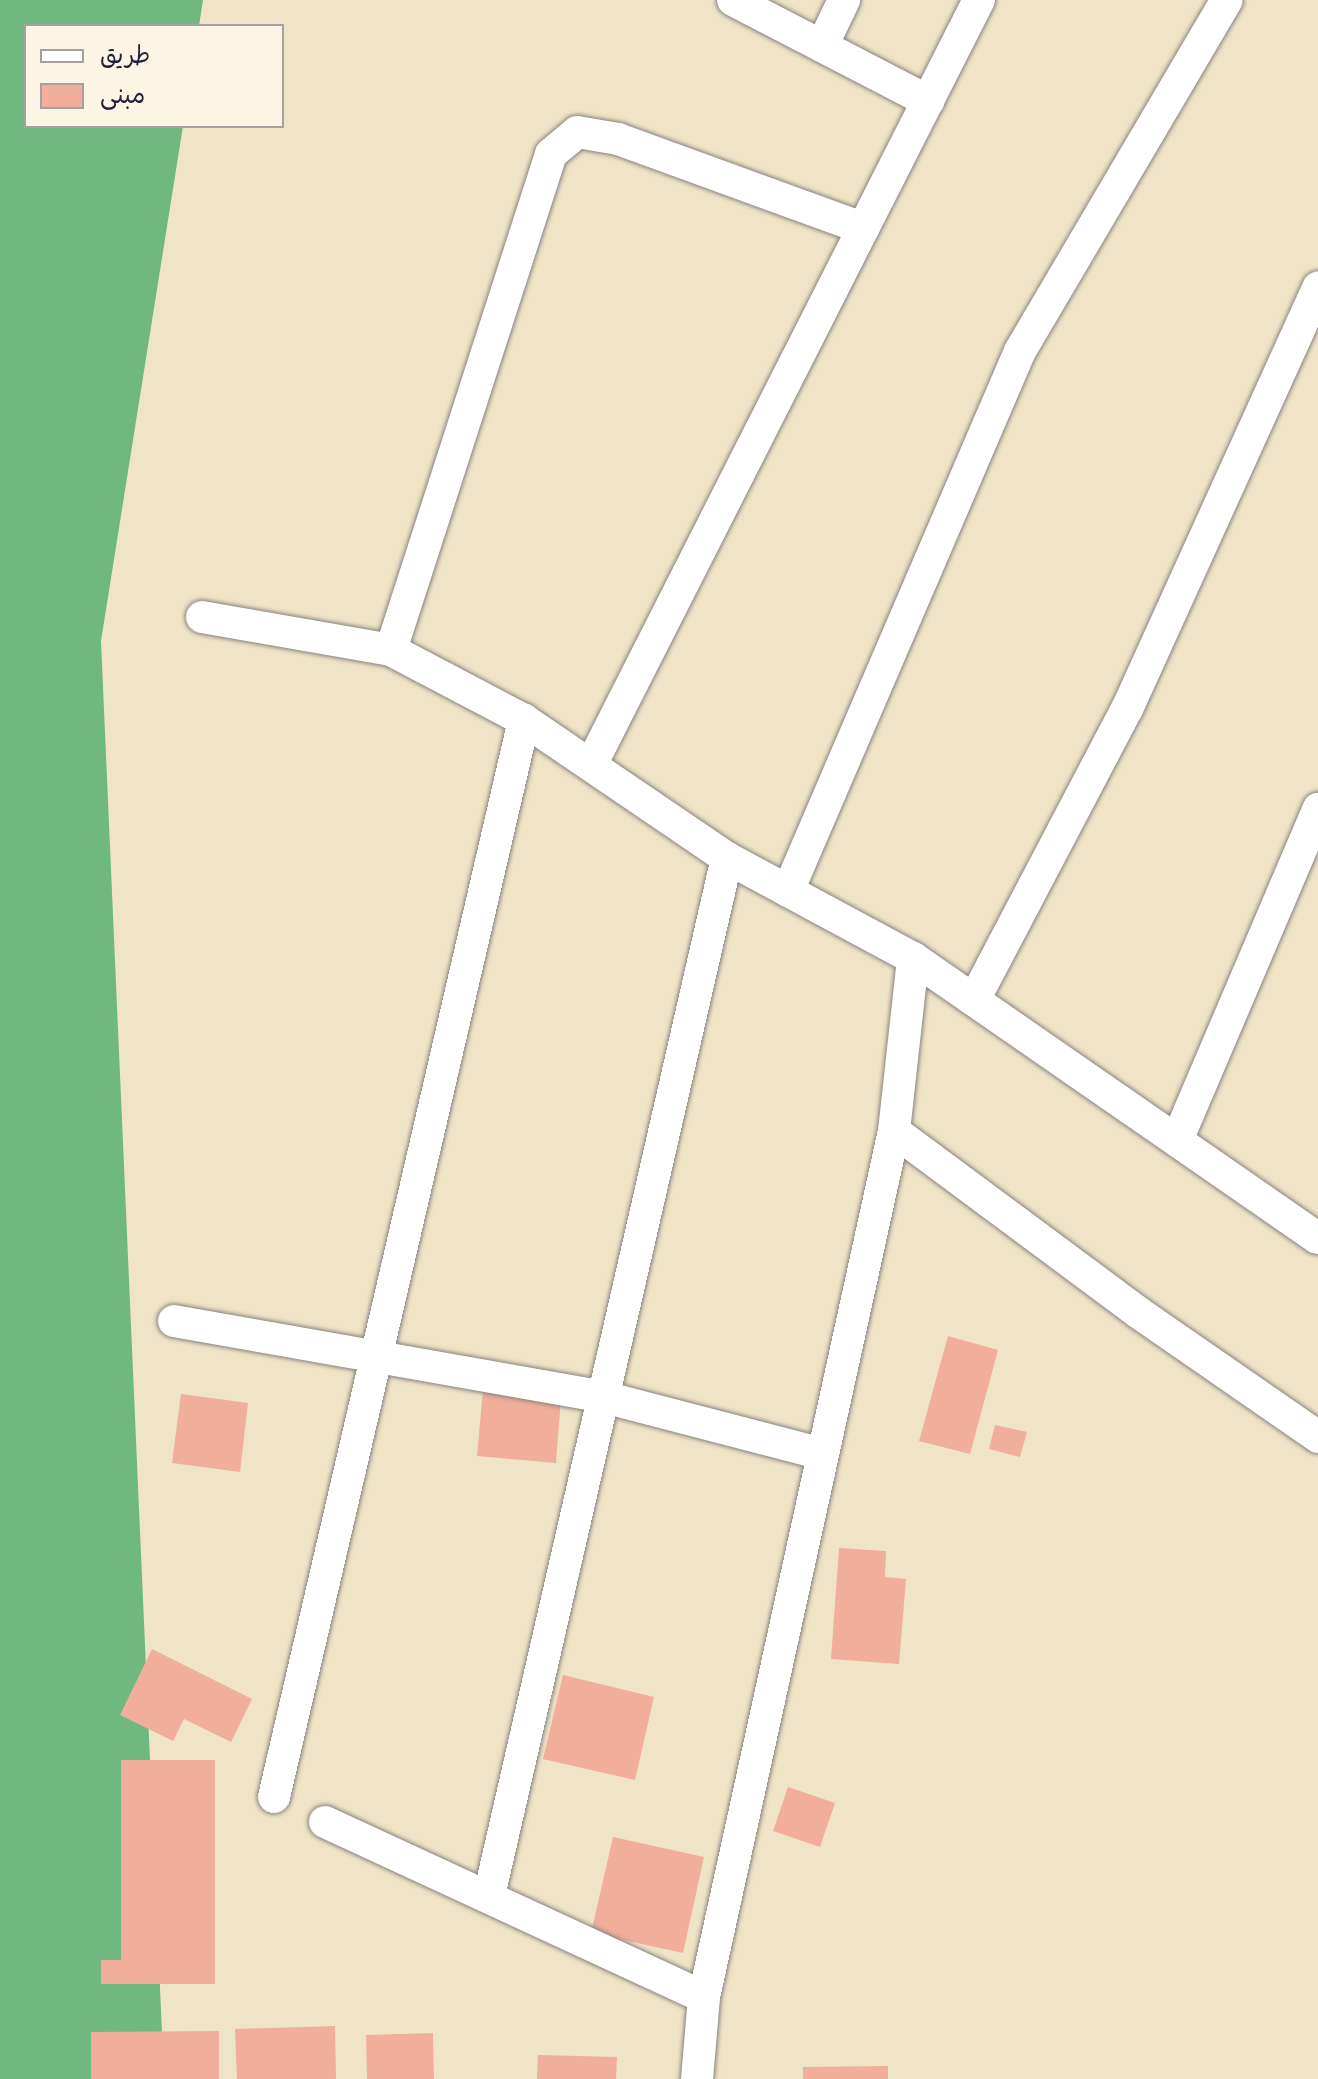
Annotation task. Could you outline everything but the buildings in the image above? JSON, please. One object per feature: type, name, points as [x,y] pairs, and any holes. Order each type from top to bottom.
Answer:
[{"type":"street","points":[[733,0],[928,101]]},
{"type":"street","points":[[822,46],[844,0]]},
{"type":"street","points":[[591,765],[979,0]]},
{"type":"street","points":[[788,891],[1020,351],[1227,0]]},
{"type":"street","points":[[391,650],[551,154],[577,132],[618,139],[863,228]]},
{"type":"street","points":[[974,1000],[1127,709],[1318,287]]},
{"type":"street","points":[[202,617],[391,650],[524,720],[727,858],[913,958],[1178,1138],[1318,1238]]},
{"type":"street","points":[[274,1797],[524,720]]},
{"type":"street","points":[[1178,1138],[1318,809]]},
{"type":"street","points":[[489,1896],[600,1396],[727,858]]},
{"type":"street","points":[[697,2079],[704,1997],[894,1131],[913,958]]},
{"type":"street","points":[[894,1131],[1139,1313],[1318,1437]]},
{"type":"street","points":[[174,1321],[600,1396],[823,1454]]},
{"type":"street","points":[[325,1822],[704,1997]]},
{"type":"green space","points":[[0,0],[203,0],[199,24],[24,24],[24,128],[183,128],[101,641],[164,2079],[0,2079]]}]
